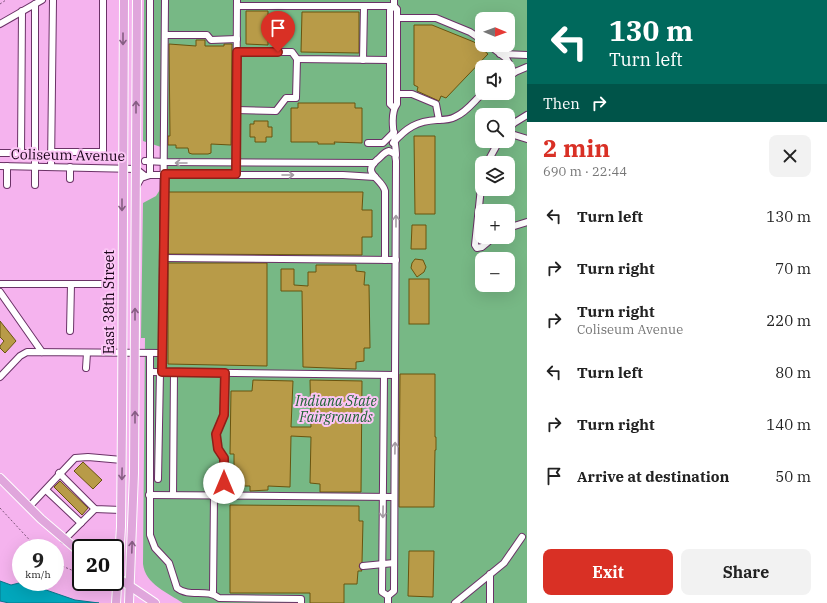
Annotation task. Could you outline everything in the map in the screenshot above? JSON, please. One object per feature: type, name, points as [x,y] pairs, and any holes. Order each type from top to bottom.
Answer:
[{"type":"main road","name":"East 38th Street","points":[[120,539],[122,460],[124,0]]},
{"type":"main road","name":"East 38th Street","points":[[129,603],[134,473],[137,0]]},
{"type":"main road","points":[[0,478],[63,539]]},
{"type":"main road","points":[[118,539],[121,527]]},
{"type":"main road","points":[[64,540],[72,546]]},
{"type":"main road","points":[[124,582],[155,603]]},
{"type":"main road","name":"East 38th Street","points":[[116,591],[116,603]]},
{"type":"street","points":[[0,24],[42,0]]},
{"type":"street","points":[[51,167],[53,0]]},
{"type":"street","points":[[51,152],[103,152],[103,0]]},
{"type":"street","points":[[147,175],[150,0]]},
{"type":"street","points":[[158,479],[165,174],[165,0]]},
{"type":"street","points":[[236,174],[237,3],[364,7],[394,3]]},
{"type":"street","points":[[384,375],[382,592],[389,600],[394,591],[396,157],[394,142],[394,108],[397,104],[398,21],[397,9],[394,3]]},
{"type":"street","points":[[394,3],[390,10],[390,104],[394,108]]},
{"type":"street","points":[[35,4],[35,185]]},
{"type":"street","points":[[363,60],[364,7]]},
{"type":"street","points":[[21,153],[22,11]]},
{"type":"street","points":[[390,24],[398,21],[436,18],[475,35]]},
{"type":"street","points":[[165,35],[207,35],[211,40],[237,40]]},
{"type":"street","points":[[390,42],[397,45]]},
{"type":"street","points":[[236,110],[276,111],[286,98],[296,98],[297,58],[292,52],[237,52]]},
{"type":"street","points":[[498,52],[507,60]]},
{"type":"street","points":[[500,54],[527,54]]},
{"type":"street","points":[[297,58],[390,60]]},
{"type":"street","points":[[515,73],[527,67]]},
{"type":"street","points":[[390,68],[397,68]]},
{"type":"street","points":[[390,90],[412,94],[436,104],[439,120]]},
{"type":"street","points":[[385,260],[385,192],[383,185],[371,171],[374,163],[387,151],[404,130],[413,124],[454,118],[461,114],[476,100]]},
{"type":"street","points":[[515,122],[527,115]]},
{"type":"street","points":[[368,143],[383,143],[394,132]]},
{"type":"street","points":[[515,135],[527,139]]},
{"type":"street","points":[[136,146],[140,156],[147,161],[202,163],[374,163]]},
{"type":"street","points":[[387,151],[394,152],[396,157]]},
{"type":"street","points":[[0,153],[36,153]]},
{"type":"street","name":"Coliseum Avenue","points":[[136,169],[147,161]]},
{"type":"street","points":[[202,163],[202,174]]},
{"type":"street","points":[[269,163],[269,175]]},
{"type":"street","points":[[302,163],[302,175]]},
{"type":"street","points":[[335,163],[335,175]]},
{"type":"street","name":"Coliseum Avenue","points":[[0,166],[123,168],[136,169],[147,175]]},
{"type":"street","points":[[7,166],[7,185]]},
{"type":"street","points":[[70,167],[70,179]]},
{"type":"street","points":[[136,189],[139,181],[147,175],[165,174],[335,175],[375,177]]},
{"type":"street","points":[[385,192],[396,191]]},
{"type":"street","points":[[515,226],[527,222]]},
{"type":"street","points":[[385,240],[396,240]]},
{"type":"street","points":[[475,244],[477,248],[482,247],[486,244]]},
{"type":"street","points":[[162,258],[396,260]]},
{"type":"street","points":[[0,284],[102,284]]},
{"type":"street","points":[[70,330],[71,284]]},
{"type":"street","points":[[0,292],[42,352]]},
{"type":"street","points":[[0,305],[5,300]]},
{"type":"street","points":[[0,377],[23,354],[42,352],[162,353]]},
{"type":"street","points":[[86,353],[86,368]]},
{"type":"street","points":[[150,353],[150,539],[155,548],[169,563],[177,588],[182,591],[213,592]]},
{"type":"street","points":[[150,372],[395,375]]},
{"type":"street","points":[[173,495],[174,372]]},
{"type":"street","points":[[224,496],[224,458],[218,449],[216,434],[224,415],[225,373]]},
{"type":"street","points":[[384,402],[395,402]]},
{"type":"street","points":[[384,434],[395,434]]},
{"type":"street","points":[[29,507],[46,490],[59,473],[75,458],[122,460]]},
{"type":"street","points":[[383,466],[395,466]]},
{"type":"street","points":[[59,473],[95,509],[121,510]]},
{"type":"street","points":[[46,490],[81,523]]},
{"type":"street","points":[[149,495],[394,497]]},
{"type":"street","points":[[214,496],[213,592],[219,600],[301,600],[301,603]]},
{"type":"street","points":[[64,540],[95,509]]},
{"type":"street","points":[[383,530],[394,530]]},
{"type":"street","points":[[455,603],[504,563],[522,537]]},
{"type":"street","points":[[363,566],[394,564]]},
{"type":"street","points":[[490,574],[490,603]]},
{"type":"path","points":[[0,4],[6,0]]},
{"type":"path","points":[[0,508],[29,539]]},
{"type":"green space","name":"Indiana State Fairgrounds","points":[[144,0],[527,0],[527,603],[183,603],[164,592],[148,577],[143,564],[145,338],[141,338],[143,203],[156,196],[161,188],[161,147],[143,141]]},
{"type":"shaded area","points":[[0,581],[12,585],[12,591],[49,591],[75,600],[99,603],[9,603],[0,601]]},
{"type":"building","points":[[246,11],[268,11],[268,45],[246,44]]},
{"type":"building","points":[[302,12],[359,12],[359,53],[301,52]]},
{"type":"building","points":[[414,25],[432,25],[474,42],[475,52],[486,52],[488,54],[482,60],[475,60],[475,68],[446,98],[441,96],[439,101],[417,91],[418,87],[414,85]]},
{"type":"building","points":[[196,40],[205,40],[205,46],[224,46],[224,44],[232,44],[231,145],[211,144],[211,153],[208,154],[192,154],[189,153],[188,148],[176,148],[176,145],[168,145],[168,136],[170,136],[169,44],[196,46]]},
{"type":"building","points":[[298,103],[355,103],[355,108],[362,108],[362,143],[334,142],[335,144],[318,144],[318,142],[291,142],[291,108],[298,108]]},
{"type":"building","points":[[254,121],[268,121],[268,127],[272,127],[272,137],[266,137],[266,142],[255,142],[255,137],[250,137],[250,124],[254,124]]},
{"type":"building","points":[[414,136],[435,136],[435,214],[415,214]]},
{"type":"building","points":[[168,192],[363,192],[362,210],[372,210],[372,237],[362,237],[362,255],[168,254]]},
{"type":"building","points":[[412,225],[426,225],[426,249],[411,249]]},
{"type":"building","points":[[415,259],[423,260],[426,267],[424,272],[417,277],[411,268]]},
{"type":"building","points":[[168,263],[267,263],[267,366],[168,364]]},
{"type":"building","points":[[316,265],[356,265],[356,271],[365,272],[364,285],[369,285],[370,348],[364,348],[364,361],[356,362],[356,369],[303,367],[302,291],[281,291],[281,269],[294,269],[294,285],[308,286],[308,272],[316,272]]},
{"type":"building","points":[[409,279],[429,279],[429,324],[409,324]]},
{"type":"building","points":[[0,321],[16,341],[5,353],[0,348],[4,341],[0,337]]},
{"type":"building","points":[[400,374],[435,374],[436,450],[434,507],[399,507]]},
{"type":"building","points":[[253,380],[293,381],[291,427],[311,427],[310,380],[362,381],[361,492],[320,492],[320,484],[310,483],[311,437],[291,436],[290,487],[268,486],[268,490],[250,491],[250,486],[234,486],[234,454],[230,454],[231,391],[252,391]]},
{"type":"building","points":[[83,462],[102,480],[93,489],[74,471]]},
{"type":"building","points":[[60,481],[88,508],[82,515],[54,487]]},
{"type":"building","points":[[230,505],[359,506],[359,521],[363,521],[362,562],[359,566],[362,571],[358,571],[357,584],[344,584],[344,603],[310,603],[310,593],[230,593]]},
{"type":"building","points":[[409,551],[434,551],[433,597],[408,596]]},
{"type":"route","points":[[224,483],[224,458],[218,449],[216,434],[224,415],[225,373],[162,372],[165,174],[236,174],[237,52],[278,52]]}]
